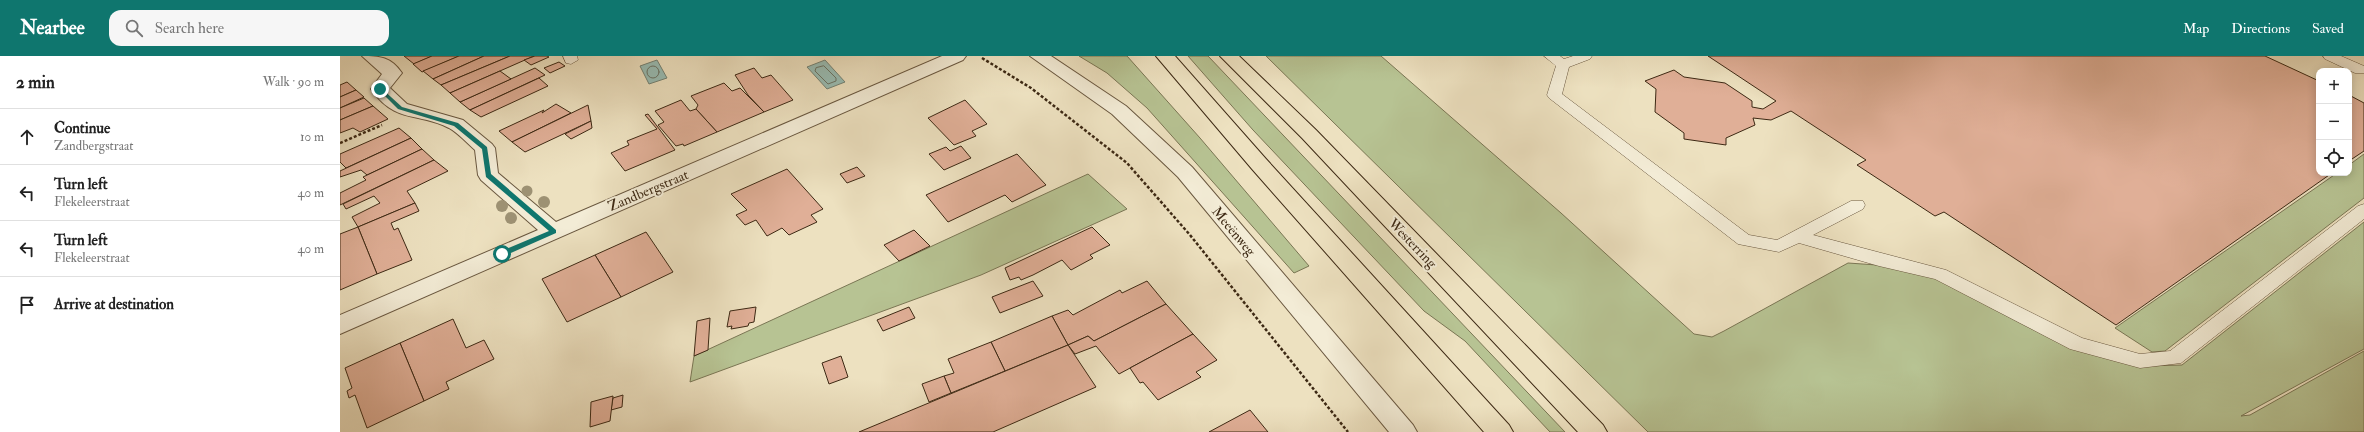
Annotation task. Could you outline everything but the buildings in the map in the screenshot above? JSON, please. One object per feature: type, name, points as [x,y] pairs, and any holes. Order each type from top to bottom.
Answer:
[{"type":"highway","points":[[1165,56],[1500,432]]},
{"type":"highway","name":"Westerring","points":[[1229,56],[1309,134],[1594,432]]},
{"type":"street","points":[[372,56],[394,73],[380,89],[400,108],[456,124],[485,148],[488,175],[553,231]]},
{"type":"street","name":"Zandbergstraat","points":[[340,325],[957,56]]},
{"type":"street","name":"Meeënweg","points":[[1039,56],[1119,110],[1185,172],[1404,432]]},
{"type":"lane","points":[[1585,56],[1557,61],[1554,95],[1744,240],[1779,246],[1857,205]]},
{"type":"lane","points":[[2330,56],[2360,70]]},
{"type":"lane","points":[[1798,237],[1878,260],[1940,274],[2077,344],[2140,361],[2174,358],[2364,210]]},
{"type":"path","points":[[979,56],[1031,88],[1127,163],[1190,235],[1348,432]]},
{"type":"path","points":[[340,143],[413,111]]},
{"type":"green space","points":[[1079,56],[1127,56],[1200,138],[1309,266],[1294,273],[1147,108],[1107,73]]},
{"type":"green space","points":[[1188,56],[1208,56],[1565,432],[1550,432],[1465,341],[1424,311],[1253,130]]},
{"type":"green space","points":[[1266,56],[1381,56],[1561,213],[1694,334],[1712,337],[1848,263],[1877,265],[1933,276],[2145,366],[2182,365],[2364,222],[2364,349],[2241,416],[2250,415],[2364,351],[2364,432],[1648,432]]},
{"type":"green space","points":[[2364,154],[2364,198],[2165,351],[2152,352],[2115,328],[2333,176],[2352,176],[2352,163]]},
{"type":"green space","points":[[1088,174],[1127,209],[981,275],[690,382],[694,356]]},
{"type":"water","points":[[657,60],[667,78],[649,84],[640,66]]},
{"type":"water","points":[[825,60],[845,82],[827,89],[807,67]]},
{"type":"route","points":[[380,89],[400,108],[436,117],[456,124],[485,148],[488,175],[509,195],[553,231],[502,254]]}]
